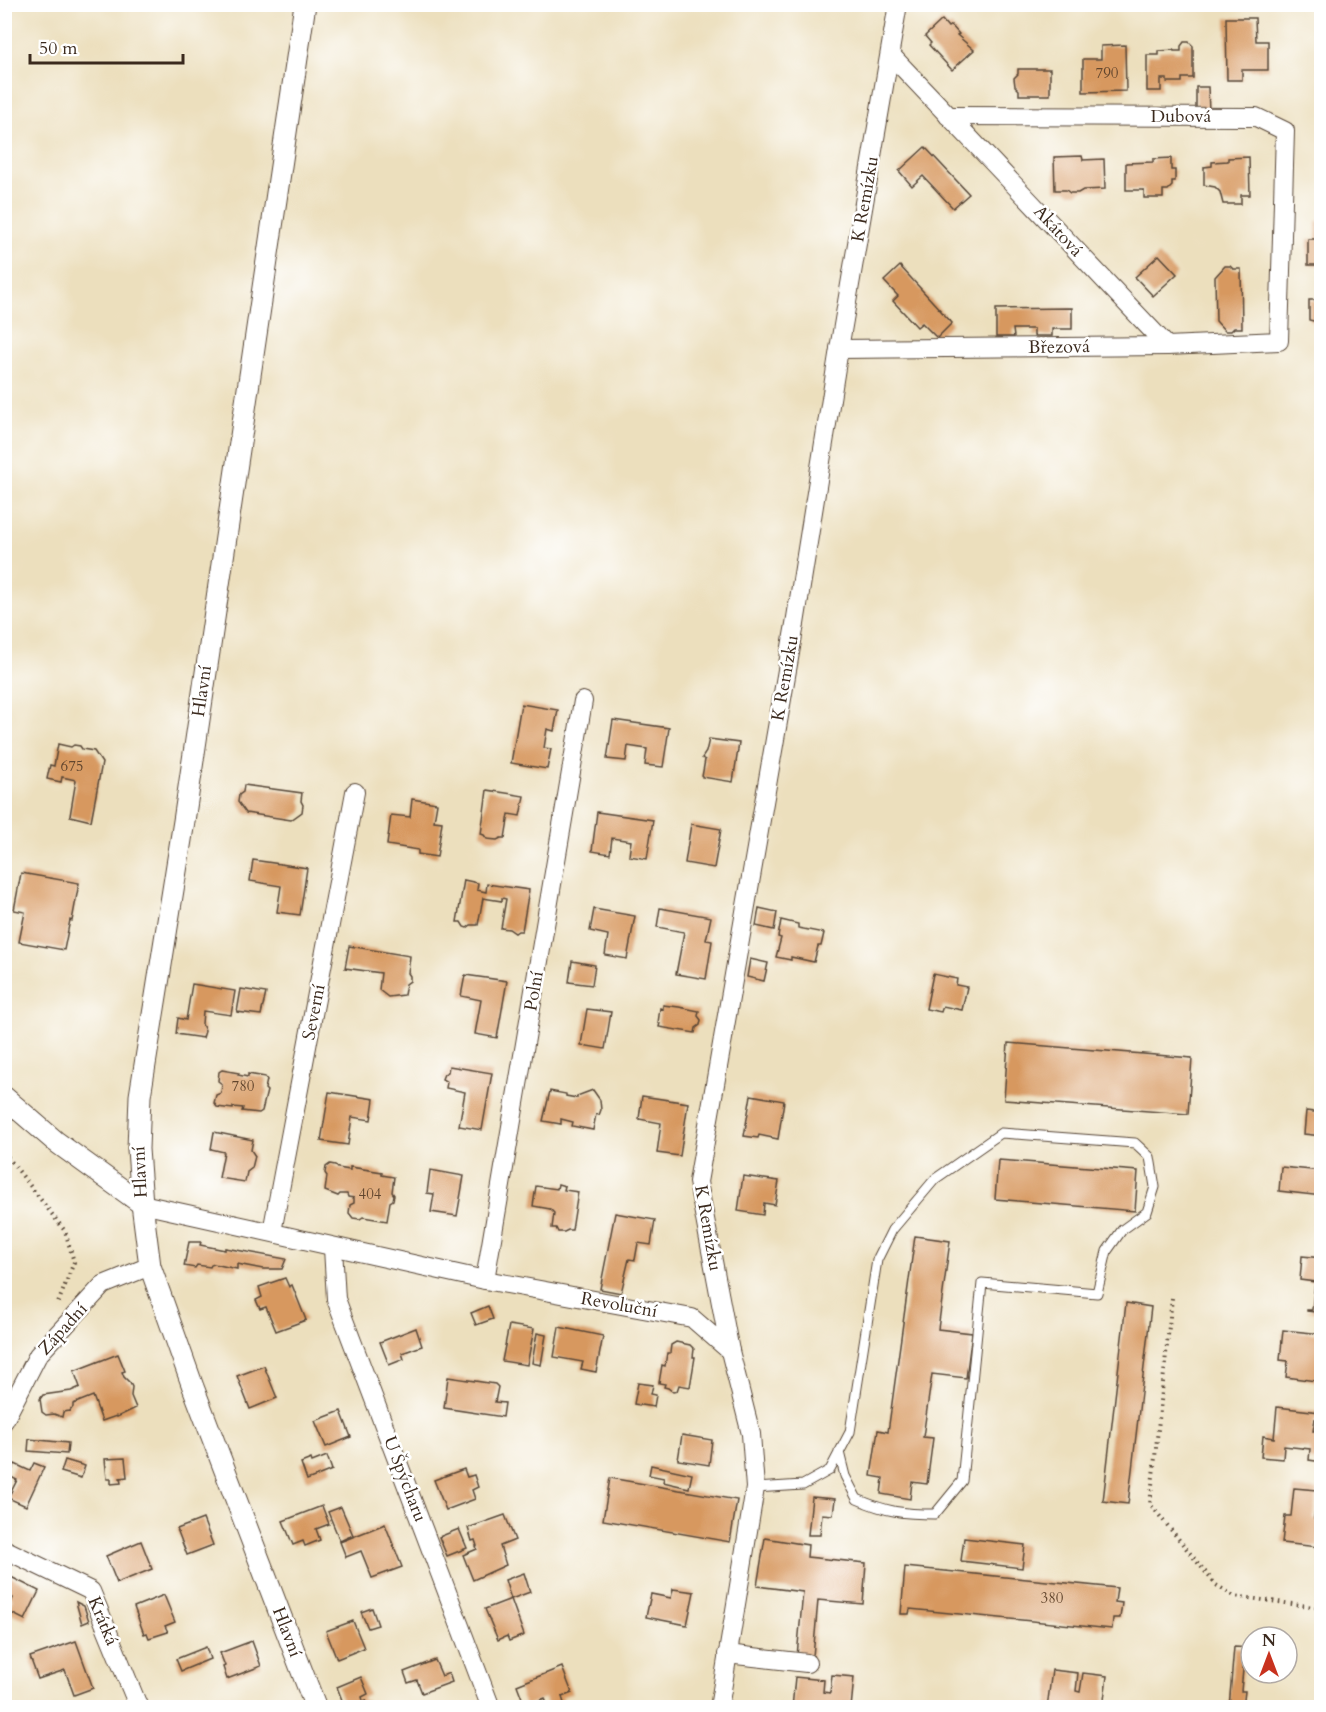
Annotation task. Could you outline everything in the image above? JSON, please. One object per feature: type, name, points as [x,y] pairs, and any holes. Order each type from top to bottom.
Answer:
[{"type":"street","name":"Hlavní","points":[[305,4],[184,821],[140,1096],[138,1149],[150,1266],[193,1387],[316,1707]]},
{"type":"street","name":"K Remízku","points":[[730,1351],[698,1182],[795,624],[898,4]]},
{"type":"street","points":[[890,54],[948,116]]},
{"type":"street","name":"Dubová","points":[[948,116],[1256,117],[1285,131],[1279,341]]},
{"type":"street","name":"Akátová","points":[[948,116],[1167,346]]},
{"type":"street","name":"Březová","points":[[839,349],[1167,346],[1279,341]]},
{"type":"street","name":"Polní","points":[[485,1280],[583,701]]},
{"type":"street","name":"Severní","points":[[272,1232],[355,792]]},
{"type":"street","points":[[4,1097],[55,1141],[142,1204]]},
{"type":"street","name":"Revoluční","points":[[142,1204],[485,1280],[692,1318],[730,1351]]},
{"type":"street","name":"U Špýcharu","points":[[333,1248],[336,1299],[491,1707]]},
{"type":"street","name":"Západní","points":[[4,1421],[38,1355],[103,1285],[150,1266]]},
{"type":"street","points":[[719,1707],[755,1488],[751,1434],[730,1351]]},
{"type":"street","name":"Krátká","points":[[4,1549],[91,1591],[139,1707]]},
{"type":"street","points":[[727,1654],[807,1664]]},
{"type":"street","points":[[122,1707],[132,1689]]},
{"type":"lane","points":[[755,1488],[803,1485],[830,1470],[839,1452],[850,1432],[877,1260],[891,1230],[935,1179],[1001,1133],[1135,1143],[1150,1157],[1155,1187],[1147,1212],[1122,1230],[1107,1251],[1097,1293],[982,1283],[962,1480],[935,1514],[908,1514],[882,1509],[857,1499],[845,1476],[839,1452]]},
{"type":"path","points":[[4,1152],[65,1231],[74,1262],[54,1314]]},
{"type":"path","points":[[1172,1298],[1150,1504],[1216,1585],[1234,1596],[1322,1608]]},
{"type":"building","points":[[1226,18],[1255,18],[1256,41],[1268,41],[1268,70],[1242,70],[1242,80],[1227,80]]},
{"type":"building","points":[[942,20],[948,27],[951,25],[959,34],[957,35],[974,50],[952,70],[929,45],[931,43],[925,36]]},
{"type":"building","points":[[1184,42],[1189,42],[1193,46],[1193,78],[1182,78],[1182,82],[1167,82],[1167,79],[1161,79],[1161,91],[1147,91],[1147,55],[1159,55],[1159,51],[1181,51]]},
{"type":"building","points":[[1125,45],[1126,91],[1083,92],[1083,59],[1101,59],[1101,46]]},
{"type":"building","points":[[1018,69],[1050,69],[1050,95],[1019,95],[1014,78],[1018,74]]},
{"type":"building","points":[[1196,87],[1208,87],[1209,112],[1196,112]]},
{"type":"building","points":[[925,147],[969,194],[953,208],[923,176],[912,186],[899,171]]},
{"type":"building","points":[[1082,156],[1083,160],[1104,159],[1105,189],[1083,190],[1078,193],[1055,190],[1054,157]]},
{"type":"building","points":[[1249,157],[1250,195],[1241,195],[1241,204],[1223,204],[1220,192],[1215,187],[1204,185],[1204,167],[1212,166],[1212,162],[1228,161],[1228,158]]},
{"type":"building","points":[[1171,158],[1171,170],[1175,170],[1175,181],[1172,181],[1172,186],[1168,190],[1163,190],[1163,198],[1144,198],[1144,190],[1126,190],[1126,163],[1153,162],[1153,159]]},
{"type":"building","points":[[1316,221],[1322,221],[1322,265],[1308,265],[1308,239],[1316,239]]},
{"type":"building","points":[[1159,255],[1177,274],[1153,296],[1135,277]]},
{"type":"building","points":[[900,266],[952,323],[937,338],[922,323],[917,327],[893,301],[898,296],[884,281]]},
{"type":"building","points":[[1225,266],[1241,269],[1242,328],[1234,328],[1231,331],[1225,331],[1216,321],[1215,277]]},
{"type":"building","points":[[1309,300],[1322,300],[1322,323],[1309,320]]},
{"type":"building","points":[[1072,308],[1072,329],[1052,329],[1052,336],[1034,336],[1034,329],[1013,329],[1014,337],[996,337],[996,309]]},
{"type":"building","points":[[521,704],[558,710],[554,731],[547,729],[544,748],[551,749],[547,769],[511,763]]},
{"type":"building","points":[[613,720],[669,728],[663,767],[645,765],[647,749],[628,746],[626,761],[607,759]]},
{"type":"building","points":[[709,739],[739,743],[733,782],[702,777],[705,760],[702,758]]},
{"type":"building","points":[[58,744],[71,747],[80,746],[82,749],[94,751],[102,763],[91,821],[70,816],[76,780],[62,777],[61,782],[47,779],[50,765],[54,766]]},
{"type":"building","points":[[244,785],[302,793],[302,812],[291,820],[246,813],[238,802]]},
{"type":"building","points":[[487,790],[524,796],[520,816],[509,814],[505,838],[487,839],[481,834]]},
{"type":"building","points":[[412,799],[437,803],[434,821],[442,822],[437,857],[418,854],[418,850],[387,845],[391,815],[410,817]]},
{"type":"building","points":[[597,812],[653,820],[647,859],[629,856],[631,841],[612,838],[610,854],[592,851]]},
{"type":"building","points":[[691,824],[721,829],[714,868],[685,863]]},
{"type":"building","points":[[253,860],[307,868],[300,915],[277,912],[281,886],[250,881]]},
{"type":"building","points":[[21,873],[79,883],[64,950],[19,942],[25,912],[14,910]]},
{"type":"building","points":[[464,880],[478,883],[477,890],[486,892],[487,884],[529,890],[522,931],[515,933],[501,928],[506,899],[502,898],[502,901],[483,898],[478,925],[471,925],[467,928],[461,922],[457,922]]},
{"type":"building","points":[[660,908],[711,917],[706,940],[712,941],[706,979],[676,974],[684,932],[657,927]]},
{"type":"building","points":[[759,908],[777,912],[774,930],[756,926]]},
{"type":"building","points":[[594,909],[635,916],[627,959],[605,955],[608,935],[590,931]]},
{"type":"building","points":[[781,920],[798,924],[798,928],[824,933],[814,962],[791,957],[791,960],[776,957],[781,938],[778,937]]},
{"type":"building","points":[[349,946],[410,956],[408,973],[410,981],[406,984],[404,995],[388,997],[379,990],[381,973],[345,968]]},
{"type":"building","points":[[750,959],[768,963],[764,981],[747,977]]},
{"type":"building","points":[[572,961],[595,965],[592,985],[569,982]]},
{"type":"building","points":[[933,974],[957,979],[956,985],[967,987],[962,1010],[943,1006],[941,1012],[926,1009]]},
{"type":"building","points":[[465,975],[507,981],[497,1038],[475,1034],[481,1000],[461,996]]},
{"type":"building","points":[[192,984],[235,991],[231,1015],[203,1011],[202,1024],[205,1031],[203,1038],[176,1034],[178,1018],[186,1020]]},
{"type":"building","points":[[241,989],[266,993],[261,1015],[237,1012]]},
{"type":"building","points":[[663,1005],[699,1011],[698,1016],[701,1020],[695,1033],[659,1027],[660,1008],[663,1009]]},
{"type":"building","points":[[587,1009],[611,1012],[605,1049],[581,1045]]},
{"type":"building","points":[[1008,1043],[1192,1058],[1188,1114],[1004,1100]]},
{"type":"building","points":[[449,1066],[492,1073],[482,1130],[459,1126],[465,1092],[446,1088],[447,1082],[442,1079],[448,1072]]},
{"type":"building","points":[[222,1070],[248,1077],[248,1074],[265,1077],[267,1091],[262,1111],[259,1113],[242,1111],[243,1108],[217,1107],[214,1103],[216,1095],[221,1093],[222,1084],[218,1081],[219,1072]]},
{"type":"building","points":[[593,1090],[600,1100],[601,1110],[599,1115],[596,1114],[593,1130],[572,1126],[573,1122],[561,1119],[561,1124],[543,1121],[550,1091],[577,1098]]},
{"type":"building","points":[[329,1092],[374,1099],[371,1120],[352,1117],[348,1145],[321,1141]]},
{"type":"building","points":[[751,1095],[784,1101],[778,1139],[759,1135],[758,1138],[744,1136]]},
{"type":"building","points":[[642,1096],[688,1103],[680,1156],[657,1153],[661,1123],[639,1119]]},
{"type":"building","points":[[1306,1111],[1322,1113],[1322,1136],[1304,1134]]},
{"type":"building","points":[[214,1132],[253,1140],[251,1150],[255,1156],[245,1182],[219,1178],[224,1152],[211,1149]]},
{"type":"building","points":[[998,1160],[1138,1171],[1135,1211],[995,1199]]},
{"type":"building","points":[[330,1164],[350,1170],[350,1167],[382,1172],[382,1175],[394,1177],[392,1192],[394,1195],[390,1202],[387,1221],[363,1217],[353,1218],[349,1213],[354,1198],[348,1197],[347,1194],[338,1196],[325,1191],[326,1167]]},
{"type":"building","points":[[1281,1167],[1322,1171],[1322,1196],[1279,1191]]},
{"type":"building","points":[[430,1170],[464,1176],[457,1216],[431,1212],[434,1194],[427,1193]]},
{"type":"building","points":[[743,1176],[779,1181],[775,1205],[764,1203],[763,1215],[738,1211]]},
{"type":"building","points":[[558,1184],[565,1186],[564,1190],[578,1192],[572,1230],[564,1232],[558,1232],[556,1228],[552,1228],[554,1213],[550,1209],[533,1206],[536,1186],[557,1189]]},
{"type":"building","points":[[615,1213],[655,1220],[651,1245],[638,1243],[635,1260],[629,1259],[621,1293],[600,1289]]},
{"type":"building","points":[[915,1236],[950,1241],[938,1329],[972,1333],[966,1378],[932,1374],[923,1437],[933,1438],[927,1484],[912,1482],[910,1499],[881,1494],[883,1478],[871,1476],[878,1430],[888,1432]]},
{"type":"building","points":[[189,1242],[201,1242],[200,1245],[286,1259],[282,1269],[263,1269],[237,1264],[237,1269],[214,1264],[210,1267],[197,1265],[195,1268],[184,1266]]},
{"type":"building","points":[[1302,1256],[1322,1258],[1322,1313],[1307,1311],[1312,1310],[1315,1282],[1300,1280]]},
{"type":"building","points":[[285,1278],[289,1287],[292,1285],[306,1320],[276,1331],[266,1307],[260,1309],[256,1300],[262,1297],[259,1287]]},
{"type":"building","points":[[1126,1303],[1151,1307],[1128,1504],[1103,1501]]},
{"type":"building","points":[[488,1306],[493,1319],[476,1325],[471,1313]]},
{"type":"building","points":[[509,1325],[534,1329],[527,1365],[502,1361]]},
{"type":"building","points":[[559,1327],[603,1336],[596,1372],[581,1369],[583,1362],[554,1357]]},
{"type":"building","points":[[416,1328],[422,1346],[402,1353],[404,1359],[389,1365],[380,1342]]},
{"type":"building","points":[[1283,1330],[1322,1334],[1322,1355],[1319,1355],[1316,1381],[1286,1377],[1288,1361],[1280,1360]]},
{"type":"building","points":[[537,1333],[546,1335],[541,1365],[532,1363]]},
{"type":"building","points":[[676,1342],[690,1345],[694,1349],[693,1357],[695,1357],[690,1387],[679,1385],[677,1391],[673,1392],[664,1387],[665,1384],[659,1383],[662,1365],[665,1366],[667,1353],[670,1353],[671,1345]]},
{"type":"building","points":[[118,1354],[125,1371],[122,1372],[124,1377],[132,1387],[131,1396],[136,1408],[102,1421],[93,1396],[73,1404],[70,1411],[63,1412],[62,1417],[54,1414],[46,1415],[42,1412],[40,1399],[43,1395],[71,1391],[80,1387],[74,1371]]},
{"type":"building","points":[[264,1366],[277,1398],[250,1409],[237,1376]]},
{"type":"building","points":[[448,1377],[495,1384],[498,1387],[495,1402],[505,1403],[503,1417],[444,1408]]},
{"type":"building","points":[[638,1383],[653,1385],[651,1394],[656,1395],[654,1407],[634,1404]]},
{"type":"building","points":[[1277,1407],[1320,1412],[1320,1420],[1315,1419],[1313,1431],[1318,1431],[1318,1438],[1322,1438],[1322,1462],[1309,1460],[1310,1449],[1284,1446],[1283,1459],[1261,1457],[1263,1436],[1274,1438]]},
{"type":"building","points":[[341,1411],[351,1437],[326,1447],[315,1421]]},
{"type":"building","points":[[682,1435],[712,1440],[709,1465],[678,1460]]},
{"type":"building","points":[[29,1439],[68,1443],[67,1454],[28,1451]]},
{"type":"building","points":[[327,1456],[332,1470],[307,1480],[301,1463],[311,1459],[312,1462]]},
{"type":"building","points":[[125,1458],[127,1477],[120,1478],[121,1483],[111,1484],[111,1479],[107,1479],[105,1459]]},
{"type":"building","points":[[65,1460],[85,1466],[81,1478],[61,1472]]},
{"type":"building","points":[[34,1463],[44,1467],[26,1506],[8,1498],[17,1480],[9,1476],[15,1464],[30,1471]]},
{"type":"building","points":[[651,1465],[692,1474],[689,1488],[663,1482],[664,1478],[649,1475]]},
{"type":"building","points":[[464,1469],[467,1477],[474,1475],[478,1487],[472,1490],[475,1499],[446,1510],[434,1480]]},
{"type":"building","points":[[610,1478],[737,1500],[730,1542],[603,1520]]},
{"type":"building","points":[[1294,1488],[1317,1490],[1314,1519],[1320,1520],[1318,1547],[1282,1543],[1285,1516],[1291,1516]]},
{"type":"building","points":[[812,1497],[835,1499],[833,1515],[822,1514],[820,1535],[808,1535]]},
{"type":"building","points":[[322,1506],[329,1524],[316,1529],[320,1540],[305,1546],[303,1541],[293,1545],[283,1521]]},
{"type":"building","points":[[341,1507],[353,1535],[340,1541],[328,1512]]},
{"type":"building","points":[[505,1515],[515,1540],[500,1546],[506,1565],[473,1580],[463,1555],[477,1549],[468,1528]]},
{"type":"building","points":[[203,1519],[213,1545],[187,1555],[177,1529]]},
{"type":"building","points":[[385,1524],[402,1567],[372,1578],[361,1551],[346,1557],[340,1542]]},
{"type":"building","points":[[459,1529],[467,1548],[447,1556],[439,1537]]},
{"type":"building","points":[[765,1538],[808,1545],[807,1557],[866,1563],[863,1604],[818,1600],[813,1657],[797,1656],[803,1592],[757,1586]]},
{"type":"building","points":[[964,1538],[1025,1545],[1022,1568],[961,1561]]},
{"type":"building","points":[[141,1541],[152,1569],[117,1583],[106,1556]]},
{"type":"building","points":[[905,1567],[1117,1588],[1115,1602],[1122,1603],[1120,1618],[1113,1618],[1112,1629],[910,1609],[909,1614],[901,1614]]},
{"type":"building","points":[[524,1573],[530,1592],[511,1599],[505,1580]]},
{"type":"building","points":[[9,1576],[39,1591],[25,1620],[7,1611],[13,1598],[4,1593],[4,1585]]},
{"type":"building","points":[[673,1589],[694,1592],[687,1625],[646,1617],[651,1594],[671,1598]]},
{"type":"building","points":[[164,1595],[175,1622],[165,1626],[168,1632],[149,1638],[147,1633],[144,1634],[134,1607]]},
{"type":"building","points":[[511,1599],[524,1635],[509,1641],[507,1636],[498,1640],[485,1609]]},
{"type":"building","points":[[76,1602],[84,1606],[89,1621],[82,1624]]},
{"type":"building","points":[[372,1608],[378,1625],[368,1628],[361,1612]]},
{"type":"building","points":[[353,1621],[364,1648],[337,1659],[326,1631]]},
{"type":"building","points":[[76,1641],[93,1688],[74,1695],[65,1670],[38,1679],[30,1657]]},
{"type":"building","points":[[252,1641],[261,1666],[227,1679],[220,1653]]},
{"type":"building","points":[[206,1647],[210,1659],[181,1671],[176,1659]]},
{"type":"building","points":[[1234,1647],[1239,1647],[1239,1685],[1242,1685],[1241,1691],[1245,1691],[1243,1708],[1229,1708]]},
{"type":"building","points":[[435,1660],[442,1676],[449,1673],[452,1682],[422,1693],[417,1680],[408,1683],[404,1672]]},
{"type":"building","points":[[562,1667],[572,1693],[562,1697],[564,1703],[548,1708],[545,1698],[525,1706],[517,1685]]},
{"type":"building","points":[[1052,1670],[1078,1673],[1076,1691],[1080,1692],[1083,1673],[1107,1676],[1103,1708],[1075,1706],[1075,1708],[1047,1708]]},
{"type":"building","points":[[832,1675],[854,1677],[851,1708],[792,1708],[795,1677],[824,1680],[823,1692],[830,1693]]},
{"type":"building","points":[[361,1677],[368,1694],[362,1697],[363,1701],[366,1700],[369,1708],[345,1708],[337,1687]]}]
